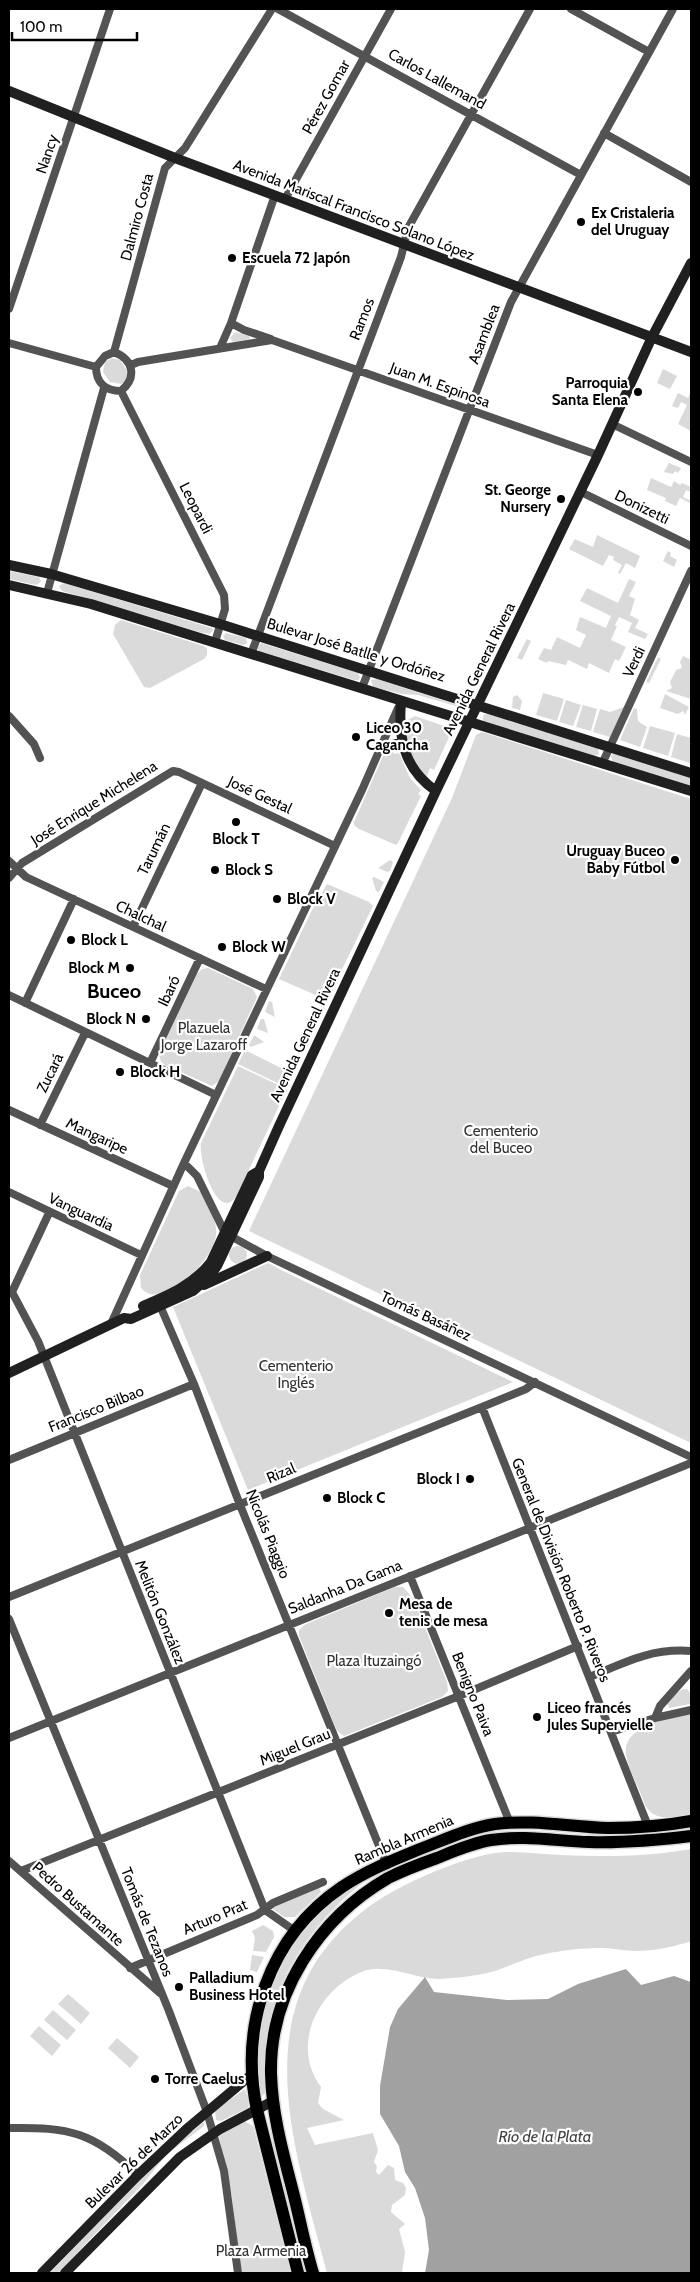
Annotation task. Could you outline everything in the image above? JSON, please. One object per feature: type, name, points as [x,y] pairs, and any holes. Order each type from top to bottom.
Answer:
[{"type":"main road","name":"Avenida Mariscal Francisco Solano López","points":[[9,91],[175,158],[691,352]]},
{"type":"main road","name":"Avenida General Rivera","points":[[9,1373],[124,1318],[129,1312],[159,1303],[199,1287],[217,1266],[252,1175],[259,1171],[436,792],[581,492],[652,337],[691,263]]},
{"type":"main road","name":"Bulevar José Batlle y Ordóñez","points":[[9,565],[51,574],[258,635],[691,773]]},
{"type":"main road","points":[[9,585],[47,593],[215,642],[401,702],[691,791]]},
{"type":"main road","points":[[401,702],[400,719],[403,745],[417,776],[436,792]]},
{"type":"main road","points":[[382,748],[396,744],[403,745]]},
{"type":"main road","name":"Avenida General Rivera","points":[[159,1303],[203,1272],[229,1235]]},
{"type":"main road","points":[[199,1287],[267,1256]]},
{"type":"main road","name":"Rambla Armenia","points":[[298,2273],[257,2110],[251,2075],[252,2037],[261,1997],[272,1967],[295,1931],[316,1908],[340,1888],[386,1863],[460,1834],[486,1826],[510,1823],[609,1828],[691,1821]]},
{"type":"main road","name":"Rambla Armenia","points":[[313,2273],[284,2156],[273,2101],[271,2072],[272,2052],[280,2009],[295,1972],[322,1934],[353,1903],[387,1879],[402,1871],[477,1844],[509,1838],[592,1842],[650,1840],[691,1836]]},
{"type":"main road","points":[[322,1934],[344,1901],[361,1887],[381,1875],[385,1871],[386,1863]]},
{"type":"main road","name":"Bulevar 26 de Marzo","points":[[42,2273],[138,2175],[251,2075]]},
{"type":"main road","name":"Bulevar 26 de Marzo","points":[[65,2273],[164,2171],[193,2146],[213,2133],[273,2101]]},
{"type":"street","name":"Nancy","points":[[9,309],[110,9]]},
{"type":"street","name":"Dalmiro Costa","points":[[114,352],[165,168],[185,148],[272,9]]},
{"type":"street","name":"Carlos Lallemand","points":[[278,9],[581,175]]},
{"type":"street","name":"Pérez Gomar","points":[[285,199],[390,9]]},
{"type":"street","name":"Ramos","points":[[251,654],[401,257],[402,244],[408,228],[530,9]]},
{"type":"street","points":[[571,9],[649,52]]},
{"type":"street","name":"Asamblea","points":[[362,688],[511,302],[674,9]]},
{"type":"street","points":[[604,133],[691,182]]},
{"type":"street","points":[[220,348],[231,323],[275,195]]},
{"type":"street","name":"Juan M. Espinosa","points":[[231,323],[244,330],[598,455]]},
{"type":"street","name":"Juan M. Espinosa","points":[[131,365],[272,340]]},
{"type":"street","points":[[9,343],[96,367]]},
{"type":"street","points":[[114,352],[125,358],[131,365],[132,377],[121,391],[112,391],[104,388],[98,377],[96,367],[105,356],[114,352]]},
{"type":"street","points":[[47,593],[104,388]]},
{"type":"street","name":"Leopardi","points":[[121,391],[221,588],[226,604],[215,642]]},
{"type":"street","points":[[612,424],[691,462]]},
{"type":"street","name":"Donizetti","points":[[581,492],[691,546]]},
{"type":"street","name":"Verdi","points":[[602,764],[691,571]]},
{"type":"street","points":[[111,1324],[173,1186],[382,748],[401,702]]},
{"type":"street","points":[[9,716],[34,744],[40,758]]},
{"type":"street","name":"José Gestal","points":[[173,771],[179,772],[335,846]]},
{"type":"street","name":"José Enrique Michelena","points":[[9,878],[15,869],[120,802],[173,771]]},
{"type":"street","name":"Tarumán","points":[[133,927],[202,783]]},
{"type":"street","name":"Chalchal","points":[[9,861],[15,869],[26,877],[266,989]]},
{"type":"street","points":[[25,1003],[74,900]]},
{"type":"street","name":"Ibaró","points":[[150,1063],[200,958]]},
{"type":"street","points":[[9,995],[216,1095]]},
{"type":"street","name":"Zucará","points":[[40,1125],[85,1033]]},
{"type":"street","name":"Mangaripe","points":[[9,1110],[173,1186]]},
{"type":"street","points":[[184,1163],[197,1176],[229,1235]]},
{"type":"street","name":"Vanguardia","points":[[9,1192],[49,1213],[141,1255]]},
{"type":"street","points":[[10,1291],[49,1213]]},
{"type":"street","name":"Tomás Basáñez","points":[[229,1235],[267,1256],[691,1457]]},
{"type":"street","name":"Melitón González","points":[[10,1291],[38,1340],[265,1910]]},
{"type":"street","name":"Nicolás Piaggio","points":[[159,1303],[194,1384],[240,1505],[386,1863]]},
{"type":"street","name":"Rizal","points":[[9,1597],[482,1407],[526,1389],[535,1382]]},
{"type":"street","name":"Francisco Bilbao","points":[[9,1460],[194,1384]]},
{"type":"street","name":"General de División Roberto P. Riveros","points":[[482,1407],[648,1826]]},
{"type":"street","name":"Saldanha Da Gama","points":[[9,1738],[691,1463]]},
{"type":"street","name":"Benigno Paiva","points":[[410,1576],[510,1823]]},
{"type":"street","name":"Tomás de Tezanos","points":[[9,1619],[162,1994],[207,2112],[227,2190],[238,2273]]},
{"type":"street","name":"Miguel Grau","points":[[21,1872],[578,1646]]},
{"type":"street","points":[[590,1677],[637,1657],[656,1652],[672,1650],[691,1651]]},
{"type":"street","points":[[689,1674],[691,1685]]},
{"type":"street","points":[[655,1718],[660,1706],[689,1674]]},
{"type":"street","points":[[611,1732],[655,1718],[691,1710]]},
{"type":"street","name":"Pedro Bustamante","points":[[9,1862],[162,1994]]},
{"type":"street","points":[[295,1931],[265,1910],[273,1904],[323,1882]]},
{"type":"street","name":"Arturo Prat","points":[[148,1960],[265,1910]]},
{"type":"street","points":[[130,1968],[148,1960]]},
{"type":"street","points":[[9,2128],[45,2128],[79,2134],[112,2151],[138,2175]]},
{"type":"green space","points":[[235,332],[249,336],[250,339],[233,342],[230,338]]},
{"type":"green space","points":[[112,358],[120,360],[127,371],[127,380],[121,384],[110,382],[103,372],[105,362]]},
{"type":"green space","points":[[663,369],[677,376],[670,389],[657,383]]},
{"type":"green space","points":[[691,391],[691,431],[678,424],[687,405],[681,402],[678,408],[672,406],[678,393],[688,398]]},
{"type":"green space","points":[[669,463],[681,468],[678,473],[675,471],[673,474],[664,472]]},
{"type":"green space","points":[[651,478],[671,487],[674,481],[680,485],[682,483],[691,487],[691,492],[686,490],[683,497],[691,501],[690,503],[680,498],[676,506],[665,501],[666,498],[647,490]]},
{"type":"green space","points":[[597,535],[640,556],[635,568],[626,563],[620,574],[618,573],[622,565],[613,560],[614,557],[609,555],[603,566],[569,549],[575,539],[593,547]]},
{"type":"green space","points":[[668,551],[671,553],[670,556],[677,560],[674,567],[663,561]]},
{"type":"green space","points":[[9,571],[39,577],[41,582],[36,585],[9,579]]},
{"type":"green space","points":[[629,579],[636,582],[629,596],[635,599],[630,615],[639,620],[635,628],[648,634],[645,639],[628,632],[632,623],[619,617],[611,640],[626,647],[619,661],[615,659],[609,673],[589,663],[587,669],[568,660],[566,665],[548,661],[547,663],[538,659],[544,648],[551,650],[557,637],[580,648],[586,635],[576,630],[580,617],[606,628],[611,616],[580,601],[587,588],[618,603]]},
{"type":"green space","points":[[64,583],[212,628],[213,631],[209,634],[199,632],[62,591],[59,586]]},
{"type":"green space","points":[[121,620],[204,646],[207,649],[207,655],[204,659],[150,688],[144,687],[113,634],[115,625]]},
{"type":"green space","points":[[226,633],[246,638],[247,643],[243,645],[225,640],[223,636]]},
{"type":"green space","points":[[527,639],[531,641],[522,660],[517,658]]},
{"type":"green space","points":[[261,643],[358,673],[359,680],[259,651],[257,648]]},
{"type":"green space","points":[[683,656],[691,660],[691,699],[666,691],[672,688],[670,682],[676,670],[682,668],[680,662]]},
{"type":"green space","points":[[658,657],[661,659],[649,683],[646,682]]},
{"type":"green space","points":[[377,679],[466,709],[418,695],[402,694],[373,687],[371,680]]},
{"type":"green space","points":[[543,693],[564,699],[557,721],[536,715]]},
{"type":"green space","points":[[665,694],[689,707],[685,715],[683,711],[678,714],[660,708]]},
{"type":"green space","points":[[517,695],[522,701],[520,710],[512,708],[513,697]]},
{"type":"green space","points":[[566,700],[581,705],[573,726],[559,722]]},
{"type":"green space","points":[[583,705],[597,709],[591,731],[576,727]]},
{"type":"green space","points":[[624,707],[610,737],[593,732],[600,709],[610,712]]},
{"type":"green space","points":[[634,708],[637,709],[638,721],[647,727],[640,747],[620,740]]},
{"type":"green space","points":[[487,714],[598,748],[599,754],[595,756],[483,721],[483,715]]},
{"type":"green space","points":[[415,716],[447,727],[449,730],[448,734],[450,735],[434,770],[430,768],[426,779],[413,758],[406,735],[404,718],[406,721]]},
{"type":"green space","points":[[650,726],[675,733],[668,756],[643,748]]},
{"type":"green space","name":"Cementerio del Buceo","points":[[482,732],[691,799],[691,1443],[249,1231],[452,798],[476,735]]},
{"type":"green space","points":[[677,734],[691,738],[690,763],[671,757]]},
{"type":"green space","points":[[392,748],[394,754],[399,753],[410,778],[421,790],[418,794],[421,796],[396,845],[354,825],[383,756],[386,751]]},
{"type":"green space","points":[[614,753],[691,777],[691,787],[613,762],[611,756]]},
{"type":"green space","points":[[390,860],[393,862],[390,871],[387,872],[378,868]]},
{"type":"green space","points":[[374,877],[384,882],[379,892],[376,891],[372,878]]},
{"type":"green space","points":[[327,884],[369,902],[373,906],[327,1000],[279,979],[312,910]]},
{"type":"green space","name":"Plazuela Jorge Lazaroff","points":[[208,968],[253,989],[257,997],[219,1081],[212,1086],[165,1065],[161,1062],[159,1054],[197,974],[202,969]]},
{"type":"green space","points":[[269,1001],[272,1002],[275,1017],[265,1012]]},
{"type":"green space","points":[[324,1005],[326,1006],[320,1017],[310,1013]]},
{"type":"green space","points":[[307,1018],[318,1024],[313,1034],[310,1033]]},
{"type":"green space","points":[[261,1019],[264,1019],[268,1033],[257,1029]]},
{"type":"green space","points":[[254,1035],[264,1042],[251,1047],[249,1045]]},
{"type":"green space","points":[[299,1035],[310,1041],[305,1051],[302,1050]]},
{"type":"green space","points":[[245,1050],[283,1069],[298,1062],[288,1088],[238,1064]]},
{"type":"green space","points":[[238,1066],[287,1089],[237,1195],[230,1202],[223,1202],[216,1196],[206,1174],[201,1143]]},
{"type":"green space","points":[[188,1186],[201,1192],[212,1213],[216,1230],[213,1245],[197,1269],[186,1280],[173,1289],[161,1294],[150,1294],[141,1288],[140,1275],[179,1191]]},
{"type":"green space","points":[[238,1246],[244,1249],[247,1255],[244,1261],[238,1264],[232,1261],[229,1255],[232,1249]]},
{"type":"green space","name":"Cementerio Inglés","points":[[268,1263],[513,1382],[248,1490],[173,1307]]},
{"type":"green space","name":"Plaza Ituzaingó","points":[[395,1587],[403,1587],[413,1598],[447,1682],[448,1691],[442,1697],[344,1736],[337,1731],[299,1636],[299,1630],[306,1624]]},
{"type":"green space","points":[[687,1689],[691,1694],[690,1704],[669,1708],[667,1703],[678,1692]]},
{"type":"green space","points":[[691,1714],[691,1814],[659,1817],[649,1811],[645,1805],[627,1759],[626,1748],[630,1738],[637,1731],[659,1721]]},
{"type":"green space","points":[[691,1849],[691,1941],[671,1947],[649,1950],[631,1951],[602,1948],[559,1951],[538,1955],[491,1972],[452,1978],[430,1978],[391,1970],[373,1969],[348,1979],[334,1990],[322,2004],[314,2020],[309,2036],[308,2054],[312,2071],[321,2087],[318,2103],[323,2109],[344,2120],[307,2128],[315,2145],[373,2133],[378,2150],[374,2162],[377,2166],[376,2172],[379,2175],[388,2165],[394,2168],[395,2180],[403,2183],[406,2188],[405,2195],[392,2205],[391,2212],[405,2224],[399,2229],[405,2252],[402,2273],[327,2273],[301,2173],[291,2123],[287,2073],[291,2025],[306,1980],[334,1939],[377,1901],[389,1894],[450,1865],[481,1856],[511,1852],[576,1856],[625,1856]]},
{"type":"green space","points":[[377,1873],[359,1886],[325,1918],[310,1936],[286,1977],[277,1998],[272,2019],[266,2092],[262,2096],[258,2070],[262,2021],[274,1979],[283,1960],[308,1923],[323,1908],[344,1891]]},
{"type":"green space","points":[[319,1887],[321,1892],[295,1917],[284,1917],[273,1909],[273,1907]]},
{"type":"green space","points":[[263,1925],[273,1931],[274,1937],[266,1952],[253,1951],[255,1938],[252,1931]]},
{"type":"green space","points":[[252,1955],[264,1957],[257,1972],[250,1970]]},
{"type":"green space","points":[[68,1994],[90,2013],[81,2024],[58,2004]]},
{"type":"green space","points":[[53,2010],[76,2030],[67,2040],[44,2020]]},
{"type":"green space","points":[[39,2026],[61,2045],[52,2056],[30,2036]]},
{"type":"green space","points":[[117,2038],[139,2057],[130,2068],[108,2048]]},
{"type":"green space","points":[[245,2089],[249,2104],[248,2108],[221,2121],[216,2120],[215,2110]]},
{"type":"green space","name":"Plaza Armenia","points":[[244,2121],[253,2126],[291,2273],[241,2273],[232,2197],[219,2136],[220,2133]]},
{"type":"green space","points":[[205,2122],[204,2126],[166,2155],[143,2184],[58,2273],[50,2273],[153,2165]]},
{"type":"water","name":"Río de la Plata","points":[[626,1969],[641,1985],[674,1976],[691,1982],[691,2273],[425,2273],[429,2250],[425,2218],[415,2188],[405,2172],[399,2146],[380,2114],[380,2086],[390,2027],[398,2009],[425,1977],[434,1992],[507,2000],[548,1999],[578,1984]]},
{"type":"place","name":"Ex Cristaleria del Uruguay","points":[[581,222]]},
{"type":"place","name":"Escuela 72 Japón","points":[[232,258]]},
{"type":"place","name":"Parroquia Santa Elena","points":[[638,392]]},
{"type":"place","name":"St. George Nursery","points":[[561,499]]},
{"type":"place","name":"Liceo 30 Cagancha","points":[[356,737]]},
{"type":"place","name":"Block T","points":[[236,822]]},
{"type":"place","name":"Uruguay Buceo Baby Fútbol","points":[[675,860]]},
{"type":"place","name":"Block S","points":[[215,870]]},
{"type":"place","name":"Block V","points":[[277,899]]},
{"type":"place","name":"Block L","points":[[71,940]]},
{"type":"place","name":"Block W","points":[[222,947]]},
{"type":"place","name":"Block M","points":[[130,968]]},
{"type":"place","name":"Block N","points":[[146,1019]]},
{"type":"place","name":"Block H","points":[[120,1072]]},
{"type":"place","name":"Block I","points":[[470,1479]]},
{"type":"place","name":"Block C","points":[[327,1498]]},
{"type":"place","name":"Mesa de tenis de mesa","points":[[389,1613]]},
{"type":"place","name":"Liceo francés Jules Supervielle","points":[[537,1717]]},
{"type":"place","name":"Palladium Business Hotel","points":[[179,1987]]},
{"type":"place","name":"Torre Caelus","points":[[155,2079]]},
{"type":"district","name":"Buceo","points":[[114,991]]}]
